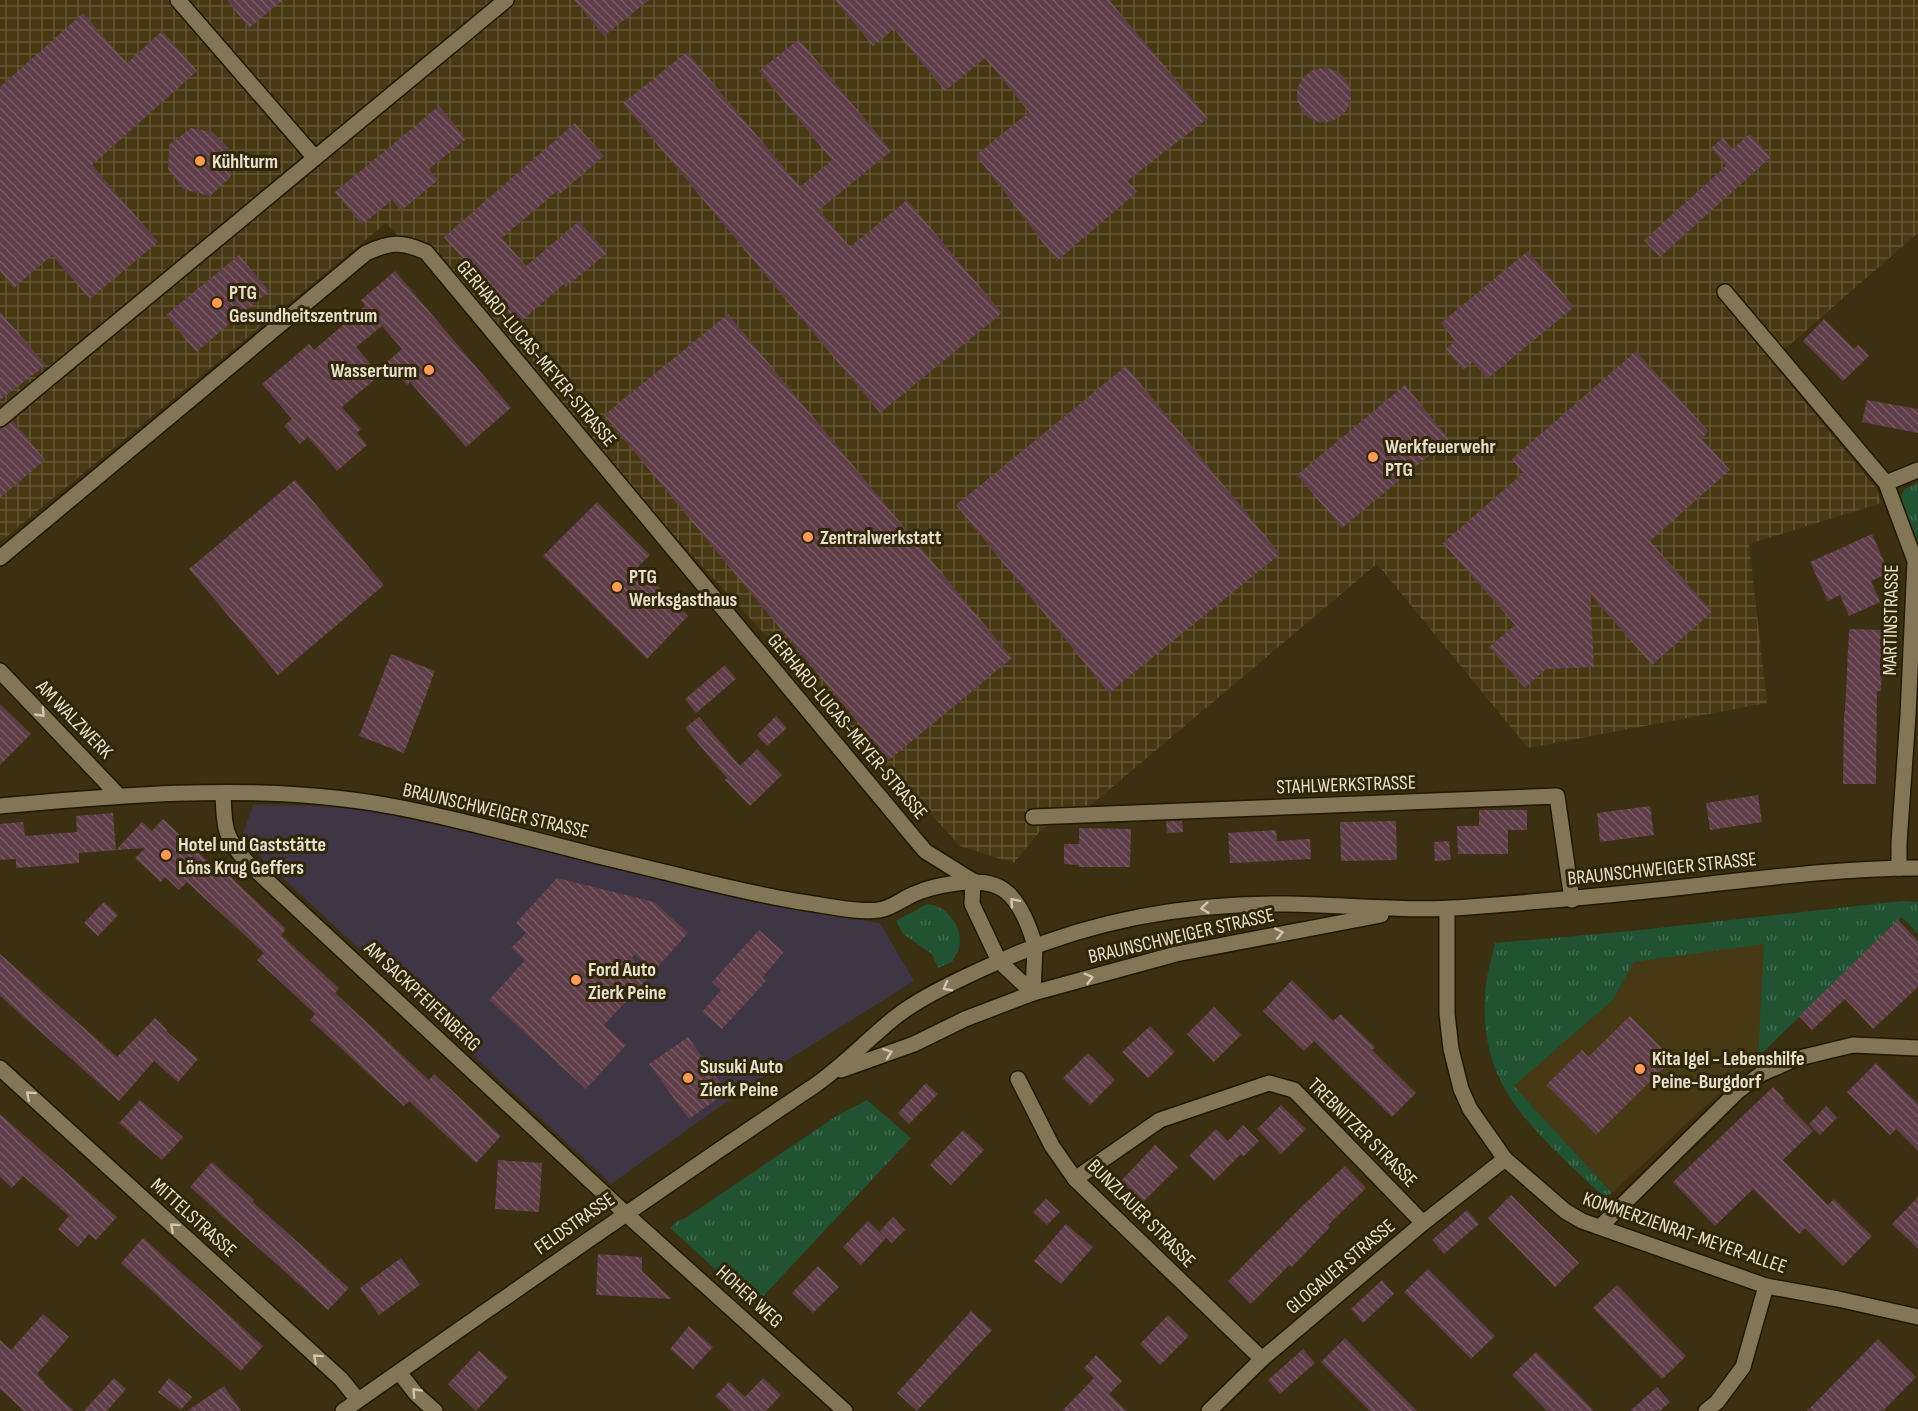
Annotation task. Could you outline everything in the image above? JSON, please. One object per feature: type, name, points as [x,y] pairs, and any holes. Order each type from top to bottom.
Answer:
[{"type":"street","points":[[178,0],[315,158]]},
{"type":"street","points":[[0,419],[506,0]]},
{"type":"street","name":"GERHARD-LUCAS-MEYER-STRASSE","points":[[0,558],[366,253],[395,243],[410,245],[426,252],[925,851],[973,881]]},
{"type":"street","name":"MARTINSTRASSE","points":[[1725,292],[1886,483],[1916,560],[1899,868]]},
{"type":"street","points":[[1886,483],[1918,470]]},
{"type":"street","name":"AM WALZWERK","points":[[0,671],[119,796]]},
{"type":"street","name":"BRAUNSCHWEIGER STRASSE","points":[[0,806],[119,796],[273,793],[345,799],[464,822],[742,890],[808,903],[865,910],[880,910],[916,893],[973,881]]},
{"type":"street","name":"AM SACKPFEIFENBERG","points":[[223,794],[224,822],[228,838],[246,861],[625,1213]]},
{"type":"street","name":"STAHLWERKSTRASSE","points":[[1033,818],[1557,796],[1572,900]]},
{"type":"street","name":"BRAUNSCHWEIGER STRASSE","points":[[999,961],[1035,946],[1086,930],[1155,913],[1219,906],[1286,904],[1447,909],[1572,900],[1772,877],[1918,868]]},
{"type":"street","points":[[973,881],[996,885],[1017,902],[1035,946],[1033,993],[999,961],[972,904],[973,881]]},
{"type":"street","name":"BRAUNSCHWEIGER STRASSE","points":[[1033,993],[1176,954],[1410,909]]},
{"type":"street","name":"KOMMERZIENRAT-MEYER-ALLEE","points":[[1447,909],[1447,1014],[1454,1067],[1461,1089],[1470,1109],[1505,1159],[1565,1211],[1600,1227],[1766,1286],[1918,1317]]},
{"type":"street","name":"FELDSTRASSE","points":[[343,1411],[625,1213],[833,1073],[897,1015],[999,961]]},
{"type":"street","name":"FELDSTRASSE","points":[[833,1073],[914,1044],[965,1019],[1033,993]]},
{"type":"street","points":[[1600,1227],[1738,1091],[1761,1074],[1795,1059],[1853,1045],[1918,1048]]},
{"type":"street","name":"MITTELSTRASSE","points":[[0,1068],[341,1379],[358,1400]]},
{"type":"street","name":"BUNZLAUER STRASSE","points":[[1018,1079],[1052,1146],[1075,1179],[1262,1359]]},
{"type":"street","name":"TREBNITZER STRASSE","points":[[1075,1179],[1160,1120],[1269,1083],[1294,1090],[1423,1224]]},
{"type":"street","name":"GLOGAUER STRASSE","points":[[1209,1411],[1262,1359],[1423,1224],[1505,1159]]},
{"type":"street","name":"HOHER WEG","points":[[625,1213],[845,1411]]},
{"type":"street","points":[[1706,1411],[1717,1402],[1743,1366],[1766,1286]]},
{"type":"street","points":[[399,1372],[416,1394],[435,1411]]},
{"type":"shaded area","points":[[0,0],[1918,0],[1918,233],[1771,361],[1876,488],[1881,503],[1749,544],[1767,703],[1528,748],[1377,564],[1092,804],[1041,830],[1014,863],[960,846],[386,223],[0,542]]},
{"type":"shaded area","points":[[253,805],[344,806],[415,818],[651,878],[802,911],[880,923],[914,981],[767,1073],[611,1184],[241,839]]},
{"type":"shaded area","name":"Kita Igel - Lebenshilfe Peine-Burgdorf","points":[[1765,943],[1758,1057],[1612,1193],[1514,1086],[1613,1000],[1634,962]]},
{"type":"green space","points":[[1918,483],[1918,542],[1900,497],[1905,489]]},
{"type":"green space","points":[[1902,901],[1918,902],[1918,934],[1902,917],[1758,1057],[1764,944],[1634,962],[1613,1000],[1514,1086],[1612,1193],[1605,1196],[1594,1188],[1548,1144],[1528,1122],[1498,1076],[1489,1049],[1485,1018],[1486,983],[1495,943],[1631,931]]},
{"type":"green space","points":[[927,904],[941,908],[947,913],[959,933],[959,948],[952,962],[938,968],[932,954],[903,934],[896,921]]},
{"type":"green space","points":[[867,1100],[911,1138],[755,1305],[670,1228],[838,1115]]},
{"type":"building","points":[[227,0],[283,0],[249,28]]},
{"type":"building","points":[[574,0],[649,0],[604,36]]},
{"type":"building","points":[[835,0],[1109,0],[1208,118],[1127,181],[1137,192],[1057,261],[976,155],[1029,112],[985,58],[945,91],[894,29],[873,46]]},
{"type":"building","points":[[83,13],[127,63],[162,31],[197,71],[92,165],[158,242],[90,299],[52,255],[14,288],[0,271],[0,87]]},
{"type":"building","points":[[799,39],[891,151],[819,210],[850,247],[907,200],[1002,313],[880,413],[623,103],[687,52],[800,187],[832,160],[759,71]]},
{"type":"building","points":[[1324,68],[1334,70],[1343,76],[1349,85],[1351,95],[1349,105],[1343,114],[1334,120],[1324,122],[1314,120],[1305,114],[1299,105],[1297,95],[1299,85],[1305,76],[1314,70]]},
{"type":"building","points":[[439,106],[466,139],[429,169],[438,180],[401,211],[392,200],[362,225],[335,192]]},
{"type":"building","points":[[575,123],[604,156],[560,194],[557,191],[502,238],[526,266],[579,221],[607,253],[566,287],[564,284],[518,324],[444,237]]},
{"type":"building","name":"Kühlturm","points":[[191,128],[212,132],[234,154],[230,178],[210,196],[183,189],[168,169],[169,145]]},
{"type":"building","points":[[1750,134],[1771,157],[1660,257],[1644,240],[1726,166],[1711,148],[1723,138],[1732,149]]},
{"type":"building","points":[[1528,251],[1574,307],[1487,379],[1473,362],[1463,370],[1446,349],[1455,341],[1441,323]]},
{"type":"building","name":"PTG Gesundheitszentrum","points":[[239,255],[269,291],[196,352],[166,315]]},
{"type":"building","points":[[395,271],[511,408],[466,447],[410,382],[407,385],[387,362],[402,349],[382,326],[356,347],[380,375],[342,407],[361,429],[357,433],[367,445],[337,471],[308,437],[300,444],[284,426],[292,419],[262,384],[309,344],[314,350],[365,306],[361,300]]},
{"type":"building","points":[[0,312],[46,365],[0,400]]},
{"type":"building","name":"Zentralwerkstatt","points":[[728,314],[1012,658],[889,760],[604,415]]},
{"type":"building","points":[[1824,319],[1854,349],[1858,345],[1869,356],[1843,381],[1803,341]]},
{"type":"building","points":[[1636,351],[1708,431],[1702,439],[1730,470],[1650,541],[1712,612],[1652,665],[1590,594],[1594,667],[1546,669],[1525,688],[1489,647],[1515,625],[1443,543],[1523,473],[1512,459]]},
{"type":"building","points":[[1126,366],[1280,554],[1109,693],[956,505]]},
{"type":"building","name":"Werkfeuerwehr PTG","points":[[1405,385],[1449,439],[1342,528],[1297,475]]},
{"type":"building","points":[[1867,400],[1918,409],[1918,433],[1862,422]]},
{"type":"building","points":[[13,421],[45,460],[0,498],[0,429]]},
{"type":"building","points":[[295,480],[384,585],[278,675],[189,569]]},
{"type":"building","name":"PTG Werksgasthaus","points":[[597,502],[650,555],[638,567],[688,616],[647,659],[543,556]]},
{"type":"building","points":[[1872,534],[1889,573],[1871,581],[1880,602],[1849,616],[1840,595],[1828,601],[1810,562]]},
{"type":"building","points":[[1849,629],[1884,630],[1881,691],[1877,691],[1876,784],[1843,784]]},
{"type":"building","points":[[391,654],[435,671],[404,753],[359,736]]},
{"type":"building","points":[[725,665],[736,679],[696,713],[685,699]]},
{"type":"building","points":[[0,704],[31,734],[0,765]]},
{"type":"building","points":[[776,716],[787,728],[767,746],[757,735]]},
{"type":"building","points":[[699,717],[740,766],[757,749],[782,775],[750,806],[725,780],[727,778],[685,728]]},
{"type":"building","points":[[1758,795],[1762,822],[1710,830],[1706,803]]},
{"type":"building","points":[[1650,806],[1654,835],[1600,842],[1597,813]]},
{"type":"building","points":[[1479,810],[1527,810],[1527,830],[1508,830],[1508,854],[1458,854],[1457,826],[1479,826]]},
{"type":"building","points":[[113,813],[116,850],[142,822],[152,831],[163,819],[219,872],[222,869],[286,929],[281,935],[339,988],[335,993],[429,1080],[434,1074],[501,1136],[476,1163],[409,1101],[404,1106],[310,1020],[315,1014],[257,960],[264,953],[187,882],[179,890],[165,877],[161,882],[135,858],[145,848],[79,853],[79,863],[16,868],[16,859],[0,860],[0,824],[23,822],[25,836],[77,832],[76,816]]},
{"type":"building","points":[[1166,821],[1182,821],[1183,832],[1167,833]]},
{"type":"building","points":[[1396,821],[1397,860],[1341,861],[1340,822]]},
{"type":"building","points":[[1079,828],[1131,829],[1130,867],[1078,867],[1079,865],[1064,864],[1064,844],[1079,844]]},
{"type":"building","points":[[1276,830],[1277,841],[1310,839],[1311,859],[1230,863],[1228,833]]},
{"type":"building","points":[[1449,841],[1451,860],[1435,861],[1434,842]]},
{"type":"building","name":"Ford Auto Zierk Peine","points":[[557,878],[654,902],[688,933],[654,971],[635,955],[632,957],[647,979],[604,1025],[626,1045],[586,1089],[489,1000],[525,960],[511,948],[526,933],[516,923]]},
{"type":"building","points":[[104,902],[118,915],[98,936],[84,923]]},
{"type":"building","points":[[1898,920],[1918,941],[1918,987],[1873,1029],[1845,999],[1812,1030],[1799,1016]]},
{"type":"building","points":[[759,930],[784,952],[762,978],[766,981],[722,1029],[702,1012],[721,990],[712,982]]},
{"type":"building","points":[[0,954],[117,1057],[155,1018],[166,1031],[198,1059],[178,1082],[154,1061],[119,1101],[0,996]]},
{"type":"building","points":[[1292,980],[1333,1021],[1341,1014],[1375,1047],[1372,1050],[1416,1093],[1392,1117],[1314,1041],[1304,1051],[1263,1011]]},
{"type":"building","points":[[1214,1007],[1241,1035],[1214,1062],[1187,1034]]},
{"type":"building","points":[[1630,1016],[1673,1059],[1596,1135],[1546,1085],[1582,1050],[1588,1057]]},
{"type":"building","points":[[1150,1026],[1175,1052],[1148,1078],[1122,1052]]},
{"type":"building","name":"Susuki Auto Zierk Peine","points":[[688,1037],[727,1092],[689,1119],[649,1064]]},
{"type":"building","points":[[1088,1053],[1115,1080],[1090,1105],[1063,1078]]},
{"type":"building","points":[[1876,1063],[1918,1104],[1918,1151],[1896,1129],[1890,1135],[1847,1092]]},
{"type":"building","points":[[926,1083],[938,1094],[909,1124],[898,1113]]},
{"type":"building","points":[[1773,1087],[1813,1131],[1783,1160],[1828,1205],[1834,1199],[1872,1236],[1843,1266],[1805,1228],[1799,1234],[1753,1189],[1715,1226],[1673,1182]]},
{"type":"building","points":[[140,1100],[183,1137],[162,1160],[119,1123]]},
{"type":"building","points":[[1281,1105],[1306,1129],[1281,1154],[1257,1129]]},
{"type":"building","points":[[1826,1106],[1837,1118],[1820,1135],[1809,1124]]},
{"type":"building","points":[[0,1114],[117,1217],[96,1240],[89,1234],[78,1247],[58,1229],[69,1216],[23,1176],[12,1188],[0,1177]]},
{"type":"building","points":[[1243,1125],[1259,1141],[1243,1157],[1241,1154],[1214,1181],[1189,1156],[1216,1129],[1228,1141]]},
{"type":"building","points":[[963,1130],[984,1150],[951,1185],[930,1165]]},
{"type":"building","points":[[1155,1145],[1178,1167],[1143,1202],[1121,1181]]},
{"type":"building","points":[[498,1160],[542,1163],[539,1212],[495,1209]]},
{"type":"building","points":[[212,1162],[349,1288],[328,1310],[190,1187]]},
{"type":"building","points":[[1345,1166],[1366,1188],[1328,1225],[1330,1227],[1292,1267],[1289,1265],[1251,1304],[1228,1281]]},
{"type":"building","points":[[1511,1195],[1579,1263],[1555,1287],[1488,1218]]},
{"type":"building","points":[[1918,1197],[1918,1249],[1892,1224]]},
{"type":"building","points":[[1046,1199],[1060,1212],[1047,1225],[1033,1212]]},
{"type":"building","points":[[1467,1210],[1479,1224],[1444,1254],[1432,1240]]},
{"type":"building","points":[[893,1217],[905,1230],[892,1243],[880,1231]]},
{"type":"building","points":[[868,1221],[886,1238],[861,1265],[843,1247]]},
{"type":"building","points":[[1066,1224],[1093,1247],[1061,1284],[1034,1261]]},
{"type":"building","points":[[143,1238],[263,1346],[241,1371],[121,1263]]},
{"type":"building","points":[[598,1254],[642,1257],[642,1271],[672,1299],[596,1295]]},
{"type":"building","points":[[401,1258],[420,1285],[379,1315],[360,1288]]},
{"type":"building","points":[[818,1266],[839,1287],[813,1313],[792,1293]]},
{"type":"building","points":[[1428,1269],[1495,1336],[1471,1359],[1404,1292]]},
{"type":"building","points":[[1382,1280],[1394,1294],[1363,1323],[1351,1309]]},
{"type":"building","points":[[1617,1285],[1686,1356],[1662,1379],[1593,1308]]},
{"type":"building","points":[[971,1311],[992,1330],[917,1411],[897,1393]]},
{"type":"building","points":[[43,1314],[69,1337],[37,1374],[74,1411],[24,1411],[0,1389],[0,1340],[11,1350]]},
{"type":"building","points":[[1168,1315],[1189,1336],[1160,1365],[1140,1344]]},
{"type":"building","points":[[689,1326],[713,1347],[693,1369],[670,1349]]},
{"type":"building","points":[[1345,1338],[1417,1411],[1370,1411],[1321,1362]]},
{"type":"building","points":[[1878,1339],[1916,1377],[1883,1411],[1807,1411]]},
{"type":"building","points":[[1303,1349],[1315,1363],[1280,1394],[1268,1380]]},
{"type":"building","points":[[479,1351],[508,1377],[476,1411],[448,1384]]},
{"type":"building","points":[[1536,1352],[1594,1411],[1547,1411],[1512,1375]]},
{"type":"building","points":[[1096,1355],[1122,1381],[1109,1394],[1127,1411],[1062,1411],[1094,1378],[1084,1368]]},
{"type":"building","points":[[114,1378],[126,1389],[107,1411],[84,1411]]},
{"type":"building","points":[[169,1378],[192,1397],[181,1410],[158,1392]]},
{"type":"building","points":[[763,1378],[781,1395],[766,1411],[731,1411],[715,1396],[729,1382],[745,1397]]},
{"type":"building","points":[[224,1386],[241,1411],[187,1411]]},
{"type":"building","points":[[1657,1387],[1670,1402],[1660,1411],[1630,1411]]},
{"type":"place","name":"Kühlturm","points":[[200,161]]},
{"type":"place","name":"PTG Gesundheitszentrum","points":[[217,303]]},
{"type":"place","name":"Wasserturm","points":[[429,370]]},
{"type":"place","name":"Werkfeuerwehr PTG","points":[[1373,457]]},
{"type":"place","name":"Zentralwerkstatt","points":[[808,537]]},
{"type":"place","name":"PTG Werksgasthaus","points":[[617,587]]},
{"type":"place","name":"Hotel und Gaststätte Löns Krug Geffers","points":[[166,855]]},
{"type":"place","name":"Ford Auto Zierk Peine","points":[[576,980]]},
{"type":"place","name":"Kita Igel - Lebenshilfe Peine-Burgdorf","points":[[1640,1069]]},
{"type":"place","name":"Susuki Auto Zierk Peine","points":[[688,1078]]}]
